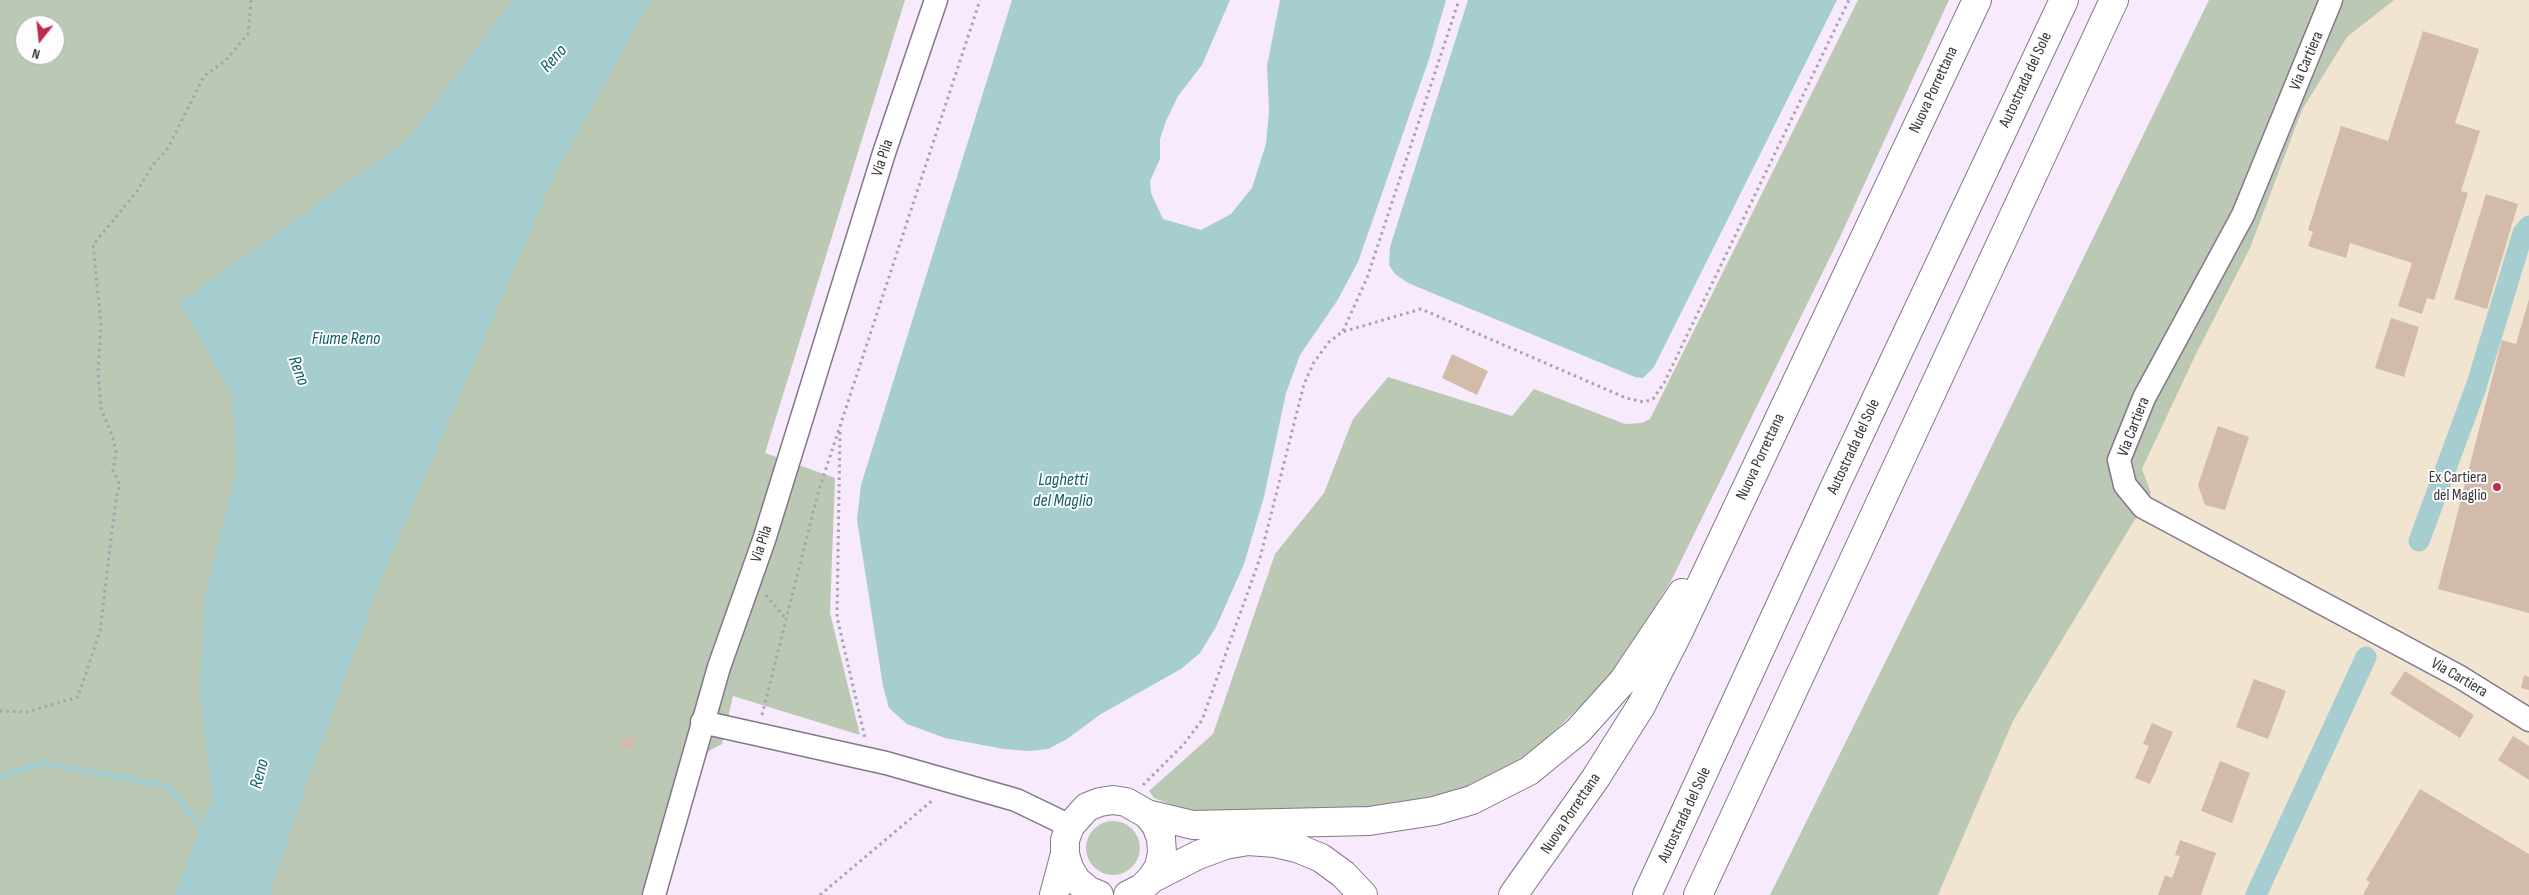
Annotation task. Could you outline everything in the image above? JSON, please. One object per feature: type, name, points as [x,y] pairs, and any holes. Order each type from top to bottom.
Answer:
[{"type":"highway","name":"Nuova Porrettana","points":[[1513,895],[1590,787],[1641,706],[1977,0]]},
{"type":"highway","name":"Autostrada del Sole","points":[[1647,895],[1837,482],[2064,0]]},
{"type":"highway","points":[[1698,895],[2114,0]]},
{"type":"highway","points":[[1099,895],[1089,891],[1077,881],[1068,868],[1065,840],[1070,826],[1087,807],[1106,801],[1200,826],[1369,821],[1434,811],[1472,800],[1502,786],[1553,754],[1599,710],[1623,681],[1734,514]]},
{"type":"highway","points":[[1137,808],[1156,825],[1161,838],[1162,853],[1159,867],[1151,880]]},
{"type":"highway","points":[[1128,895],[1142,888],[1151,880],[1198,855],[1225,845],[1257,841],[1297,848],[1321,858],[1343,874],[1363,895]]},
{"type":"highway","points":[[1054,895],[1065,854]]},
{"type":"street","name":"Via Pila","points":[[654,895],[702,722],[751,578],[884,153],[936,0]]},
{"type":"street","name":"Via Cartiera","points":[[2331,0],[2243,215],[2144,398],[2120,460],[2125,485],[2143,507],[2460,677],[2529,720]]},
{"type":"street","points":[[702,722],[757,732],[886,763],[1016,800],[1070,826]]},
{"type":"path","points":[[0,711],[27,712],[78,696],[100,631],[116,498],[120,485],[113,471],[116,452],[113,438],[100,408],[98,371],[101,324],[93,245],[138,190],[152,166],[168,148],[204,76],[225,61],[248,34],[251,0]]},
{"type":"path","points":[[757,732],[818,493],[980,0]]},
{"type":"path","points":[[1342,332],[1367,278],[1459,0]]},
{"type":"path","points":[[1137,808],[1202,720],[1260,558],[1304,384],[1314,362],[1329,342],[1342,332],[1421,309],[1626,398],[1644,402],[1653,399],[1664,383],[1849,0]]},
{"type":"path","points":[[840,430],[836,617],[866,741]]},
{"type":"path","points":[[751,578],[786,620]]},
{"type":"path","points":[[820,895],[932,800]]},
{"type":"shaded area","points":[[0,0],[905,0],[765,453],[835,478],[830,613],[860,735],[733,696],[722,744],[709,751],[700,765],[667,895],[0,895]]},
{"type":"shaded area","points":[[1858,0],[1949,0],[1840,237],[1671,581],[1612,676],[1540,745],[1515,764],[1463,788],[1425,800],[1378,808],[1206,813],[1174,806],[1154,798],[1149,791],[1213,734],[1275,554],[1324,493],[1353,419],[1388,377],[1512,416],[1534,389],[1625,424],[1642,423],[1650,419]]},
{"type":"shaded area","points":[[2209,0],[2394,0],[2347,37],[2302,110],[2250,248],[2196,354],[2142,469],[2151,493],[2013,721],[1938,895],[1770,895],[1964,503]]},
{"type":"shaded area","points":[[2394,0],[2529,0],[2529,895],[1938,895],[2013,721],[2151,493],[2142,469],[2196,354],[2250,248],[2302,110],[2347,37]]},
{"type":"shaded area","points":[[1113,821],[1123,823],[1132,829],[1138,838],[1140,848],[1138,858],[1132,867],[1123,873],[1113,875],[1103,873],[1094,867],[1088,858],[1086,848],[1088,838],[1094,829],[1103,823]]},
{"type":"water","name":"Fiume Reno","points":[[512,0],[651,0],[555,174],[382,577],[310,775],[270,895],[174,895],[212,800],[200,689],[205,596],[237,467],[232,394],[179,303],[408,139]]},
{"type":"water","name":"Laghetti del Maglio","points":[[1012,0],[1230,0],[1202,65],[1178,96],[1166,121],[1160,139],[1160,159],[1150,181],[1151,193],[1163,219],[1201,230],[1231,214],[1252,188],[1266,144],[1269,110],[1267,66],[1280,0],[1446,0],[1429,59],[1358,262],[1337,301],[1300,355],[1286,393],[1264,497],[1244,564],[1216,627],[1200,653],[1181,669],[1101,714],[1067,739],[1048,749],[1029,751],[1004,749],[945,738],[907,724],[889,708],[883,686],[857,520],[861,485]]},
{"type":"water","points":[[1468,0],[1837,0],[1654,367],[1643,378],[1635,377],[1408,283],[1395,274],[1389,265],[1390,247]]},
{"type":"building","points":[[2423,31],[2479,49],[2455,123],[2480,131],[2461,191],[2468,193],[2434,300],[2427,298],[2422,314],[2398,306],[2412,263],[2350,243],[2346,258],[2308,246],[2313,232],[2308,230],[2341,126],[2388,141]]},
{"type":"building","points":[[2486,194],[2518,204],[2487,309],[2454,299]]},
{"type":"building","name":"Ex Cartiera del Maglio","points":[[2529,299],[2529,613],[2438,589],[2502,340],[2516,344]]},
{"type":"building","points":[[2391,318],[2419,327],[2404,377],[2375,368]]},
{"type":"building","points":[[1452,354],[1488,371],[1477,395],[1442,378]]},
{"type":"building","points":[[2218,426],[2249,437],[2225,510],[2205,505],[2198,485]]},
{"type":"building","points":[[2405,671],[2474,715],[2460,738],[2390,694]]},
{"type":"building","points":[[2524,675],[2529,677],[2529,690],[2521,688]]},
{"type":"building","points":[[2254,679],[2286,691],[2268,739],[2236,727]]},
{"type":"building","points":[[2152,723],[2173,732],[2150,784],[2135,778],[2149,746],[2143,744]]},
{"type":"building","points":[[2513,736],[2529,746],[2529,780],[2498,760]]},
{"type":"building","points":[[621,737],[636,740],[634,749],[619,746]]},
{"type":"building","points":[[2220,761],[2250,773],[2232,823],[2201,811]]},
{"type":"building","points":[[2420,789],[2529,854],[2529,895],[2363,895],[2370,882],[2366,880]]},
{"type":"building","points":[[2180,840],[2216,853],[2201,895],[2158,895],[2165,875],[2172,878],[2180,856],[2175,855]]},
{"type":"waterway","points":[[2419,541],[2476,387],[2523,233],[2529,226]]},
{"type":"waterway","points":[[2256,895],[2366,657]]},
{"type":"waterway","points":[[0,776],[44,763],[167,786],[206,832]]},
{"type":"place","name":"Ex Cartiera del Maglio","points":[[2497,487]]},
{"type":"water label","name":"Reno","points":[[554,59]]},
{"type":"water label","name":"Reno","points":[[298,371]]},
{"type":"water label","name":"Reno","points":[[260,774]]}]
